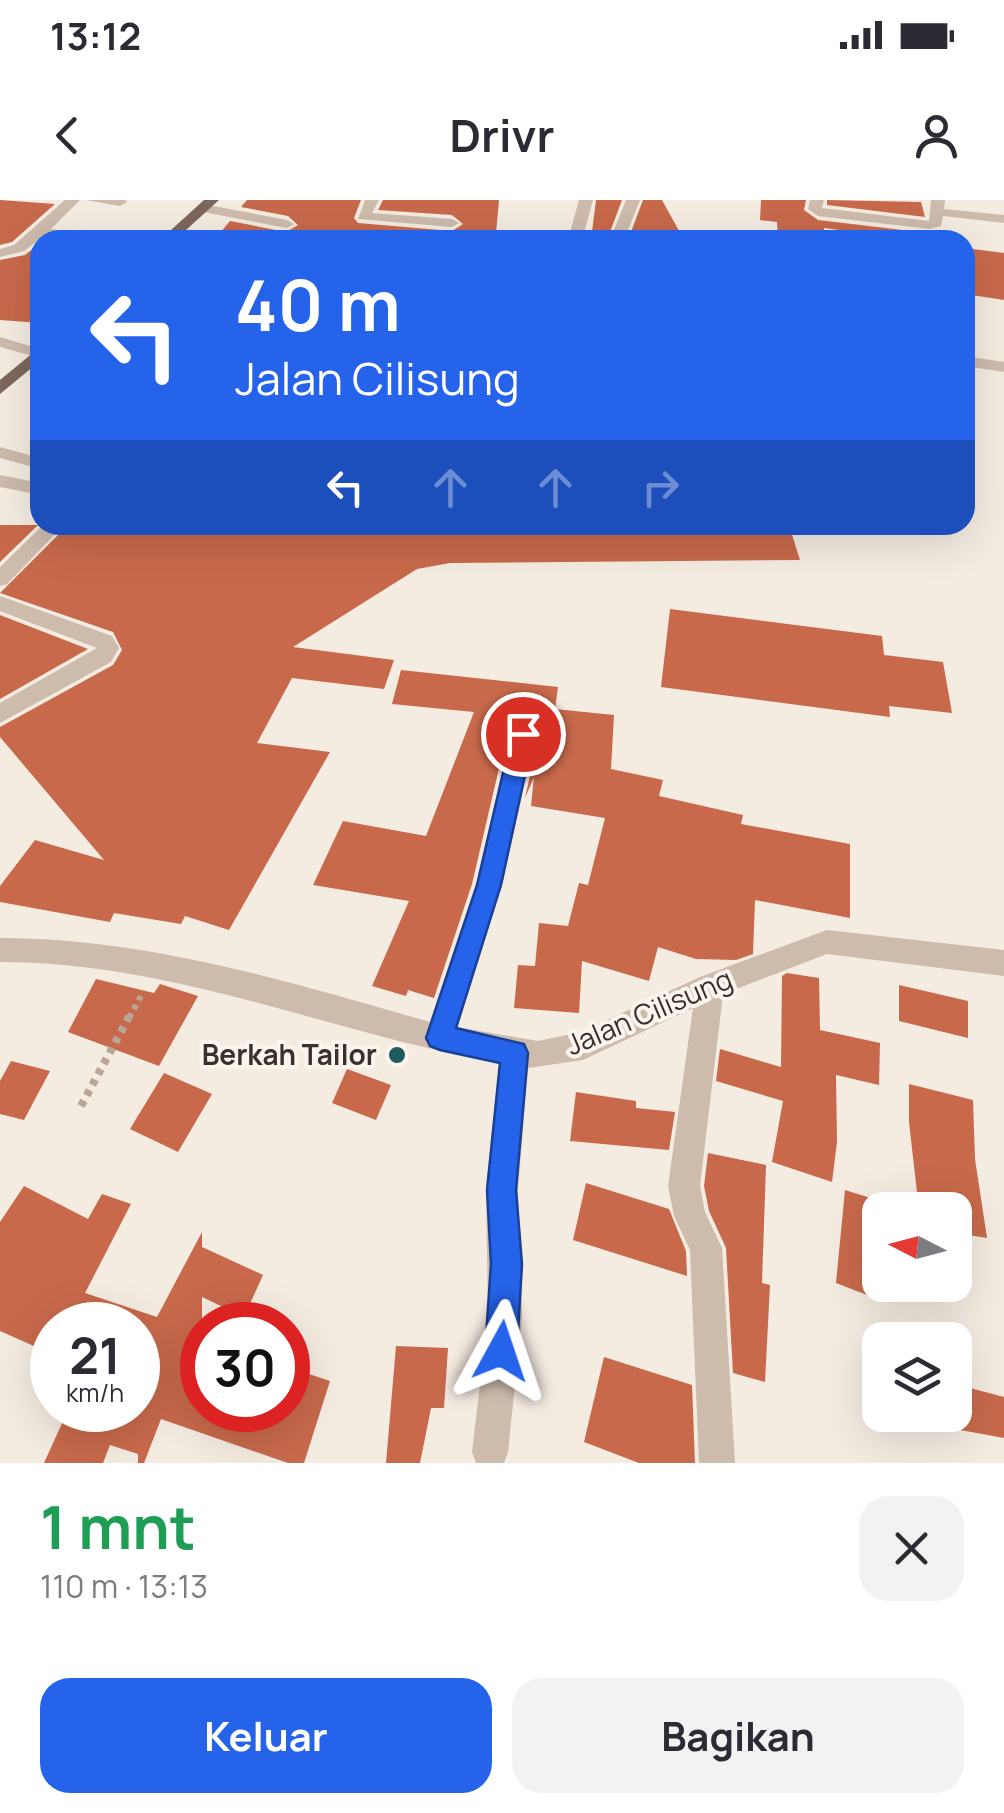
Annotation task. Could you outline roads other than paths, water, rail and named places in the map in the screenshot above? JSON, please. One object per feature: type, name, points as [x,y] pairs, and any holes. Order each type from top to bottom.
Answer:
[{"type":"main road","points":[[178,230],[208,204]]},
{"type":"main road","points":[[0,389],[30,362]]},
{"type":"street","points":[[42,230],[73,200]]},
{"type":"street","points":[[93,200],[120,202]]},
{"type":"street","points":[[372,200],[363,216],[452,222]]},
{"type":"street","points":[[578,230],[586,200]]},
{"type":"street","points":[[621,230],[634,200]]},
{"type":"street","points":[[817,200],[818,212],[930,225],[936,223],[938,206],[1004,220]]},
{"type":"street","points":[[208,204],[287,224]]},
{"type":"street","points":[[0,253],[20,248],[30,240]]},
{"type":"street","points":[[0,342],[30,355]]},
{"type":"street","points":[[0,357],[30,357]]},
{"type":"street","points":[[975,362],[1004,367]]},
{"type":"street","points":[[0,452],[30,461]]},
{"type":"street","points":[[0,481],[30,487]]},
{"type":"street","points":[[0,579],[44,535]]},
{"type":"street","points":[[0,603],[104,641],[108,648],[103,656],[0,714]]},
{"type":"street","points":[[440,1038],[489,885],[523,734]]},
{"type":"street","name":"Jalan Cilisung","points":[[0,950],[62,950],[155,965],[270,990],[440,1038],[538,1055],[583,1046],[710,986],[828,942],[1004,963]]},
{"type":"street","points":[[710,986],[684,1186],[690,1216],[706,1248],[717,1463]]},
{"type":"street","points":[[490,1452],[505,1317],[502,1190],[514,1053]]},
{"type":"place","name":"Berkah Tailor","points":[[397,1055]]}]
